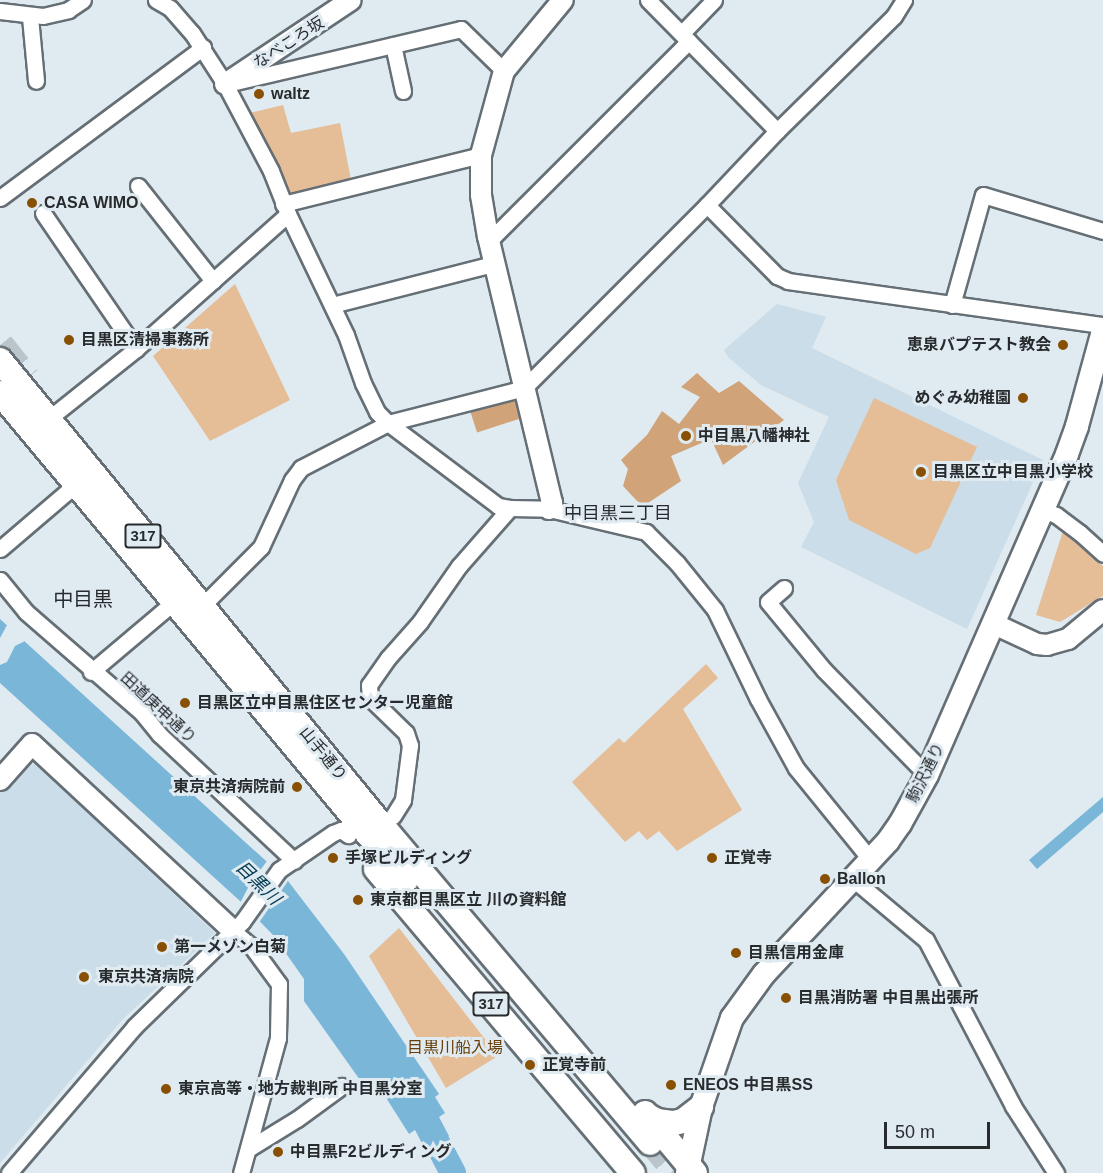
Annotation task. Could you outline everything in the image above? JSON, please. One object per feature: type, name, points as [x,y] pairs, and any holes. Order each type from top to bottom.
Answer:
[{"type":"main road","name":"駒沢通り","points":[[690,1170],[701,1107],[726,1031],[744,1000],[764,974],[853,879],[900,824],[927,775],[1043,510],[1077,426],[1103,331]]},
{"type":"main road","name":"山手通り","points":[[0,360],[279,715],[640,1156]]},
{"type":"main road","name":"山手通り","points":[[0,393],[75,486],[187,600]]},
{"type":"main road","name":"317","points":[[279,715],[393,816],[648,1116],[690,1170]]},
{"type":"main road","name":"317","points":[[279,715],[348,835],[640,1156]]},
{"type":"main road","points":[[648,1116],[657,1121],[674,1123],[683,1121],[701,1107]]},
{"type":"street","points":[[0,12],[30,17],[68,10],[83,0]]},
{"type":"street","points":[[156,0],[170,8],[203,47],[225,84],[271,171],[286,209],[332,305],[371,401],[388,423],[498,506],[508,510],[549,509],[646,532],[677,563],[715,610],[758,699],[796,768],[870,860]]},
{"type":"street","name":"なべころ坂","points":[[225,84],[302,35],[351,0]]},
{"type":"street","points":[[549,509],[552,503],[493,264],[481,195],[481,155],[504,71],[563,0]]},
{"type":"street","points":[[648,0],[777,131]]},
{"type":"street","points":[[488,237],[495,235],[686,37],[714,0]]},
{"type":"street","points":[[91,672],[261,547],[296,473],[388,423],[524,387],[894,16],[904,0]]},
{"type":"street","points":[[30,17],[36,81]]},
{"type":"street","points":[[225,84],[461,28],[504,71]]},
{"type":"street","points":[[393,45],[403,91]]},
{"type":"street","points":[[0,198],[203,47]]},
{"type":"street","points":[[47,420],[136,350],[213,281],[286,209],[481,155]]},
{"type":"street","points":[[138,186],[213,281]]},
{"type":"street","points":[[952,305],[983,195],[1103,231]]},
{"type":"street","points":[[707,205],[777,276],[788,281],[1103,325]]},
{"type":"street","points":[[43,213],[136,350]]},
{"type":"street","points":[[332,305],[493,264]]},
{"type":"street","points":[[0,549],[75,486]]},
{"type":"street","points":[[393,816],[403,800],[410,745],[406,733],[370,698],[369,685],[388,658],[420,622],[459,566],[508,510]]},
{"type":"street","points":[[1043,510],[1080,533],[1103,554]]},
{"type":"street","name":"田道庚申通り","points":[[0,579],[26,612],[91,672],[142,714],[160,735],[294,861]]},
{"type":"street","points":[[784,588],[768,602],[824,670],[927,775]]},
{"type":"street","points":[[994,624],[1037,644],[1047,645],[1068,639],[1103,610]]},
{"type":"street","points":[[0,780],[32,744],[239,925],[279,984],[278,1038],[241,1173]]},
{"type":"street","points":[[9,1173],[134,1027],[239,925],[279,870],[333,833],[341,830],[348,835]]},
{"type":"street","points":[[853,879],[926,940],[1013,1106],[1056,1173]]},
{"type":"street","points":[[248,1149],[297,1119],[342,1086]]},
{"type":"shaded area","name":"目黒区立中目黒小学校","points":[[777,304],[826,317],[812,348],[1043,460],[967,629],[801,547],[814,522],[798,483],[829,417],[761,385],[728,357],[724,350]]},
{"type":"shaded area","points":[[697,373],[719,393],[739,381],[784,420],[723,465],[711,439],[671,456],[681,481],[645,505],[637,501],[623,486],[628,469],[621,460],[647,435],[662,411],[679,424],[700,397],[681,387]]},
{"type":"shaded area","points":[[515,397],[522,418],[477,432],[470,412]]},
{"type":"shaded area","name":"東京共済病院","points":[[24,764],[36,764],[215,933],[122,1020],[0,1163],[0,791]]},
{"type":"green space","points":[[283,105],[291,133],[340,123],[351,180],[290,197],[284,195],[241,115]]},
{"type":"green space","points":[[235,284],[290,400],[210,441],[153,356]]},
{"type":"green space","points":[[874,398],[977,447],[930,548],[916,554],[849,520],[836,480]]},
{"type":"green space","points":[[1063,531],[1103,566],[1103,596],[1060,622],[1036,615]]},
{"type":"green space","points":[[706,664],[718,678],[683,709],[742,810],[677,851],[659,831],[647,840],[639,831],[625,842],[572,782],[619,738],[624,743]]},
{"type":"green space","name":"目黒川船入場","points":[[399,928],[498,1056],[446,1088],[369,956]]},
{"type":"water","points":[[0,619],[288,881],[344,954],[439,1094],[435,1097],[445,1113],[439,1117],[449,1136],[425,1149],[415,1130],[409,1134],[378,1085],[368,1085],[360,1080],[304,1001],[304,979],[273,935],[240,901],[0,683]]},
{"type":"water","points":[[1103,797],[1103,812],[1037,869],[1029,860]]},
{"type":"pier","points":[[7,625],[25,641],[15,646],[7,662],[0,665],[0,638]]},
{"type":"pier","points":[[267,861],[288,881],[258,924],[239,905],[250,884]]},
{"type":"waterway","name":"目黒川","points":[[421,1112],[453,1173]]},
{"type":"tunnel","points":[[0,345],[27,379]]},
{"type":"tunnel","points":[[650,1143],[675,1173]]},
{"type":"place","name":"waltz","points":[[259,94]]},
{"type":"place","name":"CASA WIMO","points":[[32,203]]},
{"type":"place","name":"目黒区清掃事務所","points":[[69,340]]},
{"type":"place","name":"恵泉バプテスト教会","points":[[1063,345]]},
{"type":"place","name":"めぐみ幼稚園","points":[[1023,398]]},
{"type":"place","name":"中目黒八幡神社","points":[[686,436]]},
{"type":"place","name":"目黒区立中目黒小学校","points":[[921,472]]},
{"type":"place","name":"目黒区立中目黒住区センター児童館","points":[[185,703]]},
{"type":"place","name":"東京共済病院前","points":[[297,787]]},
{"type":"place","name":"手塚ビルディング","points":[[333,858]]},
{"type":"place","name":"正覚寺","points":[[712,858]]},
{"type":"place","name":"Ballon","points":[[825,879]]},
{"type":"place","name":"東京都目黒区立 川の資料館","points":[[358,900]]},
{"type":"place","name":"第一メゾン白菊","points":[[162,947]]},
{"type":"place","name":"目黒信用金庫","points":[[736,953]]},
{"type":"place","name":"東京共済病院","points":[[84,977]]},
{"type":"place","name":"目黒消防署 中目黒出張所","points":[[786,998]]},
{"type":"place","name":"正覚寺前","points":[[530,1065]]},
{"type":"place","name":"ENEOS 中目黒SS","points":[[671,1085]]},
{"type":"place","name":"東京高等・地方裁判所 中目黒分室","points":[[166,1089]]},
{"type":"place","name":"中目黒F2ビルディング","points":[[278,1152]]},
{"type":"district","name":"中目黒三丁目","points":[[618,513]]},
{"type":"district","name":"中目黒","points":[[83,599]]}]
